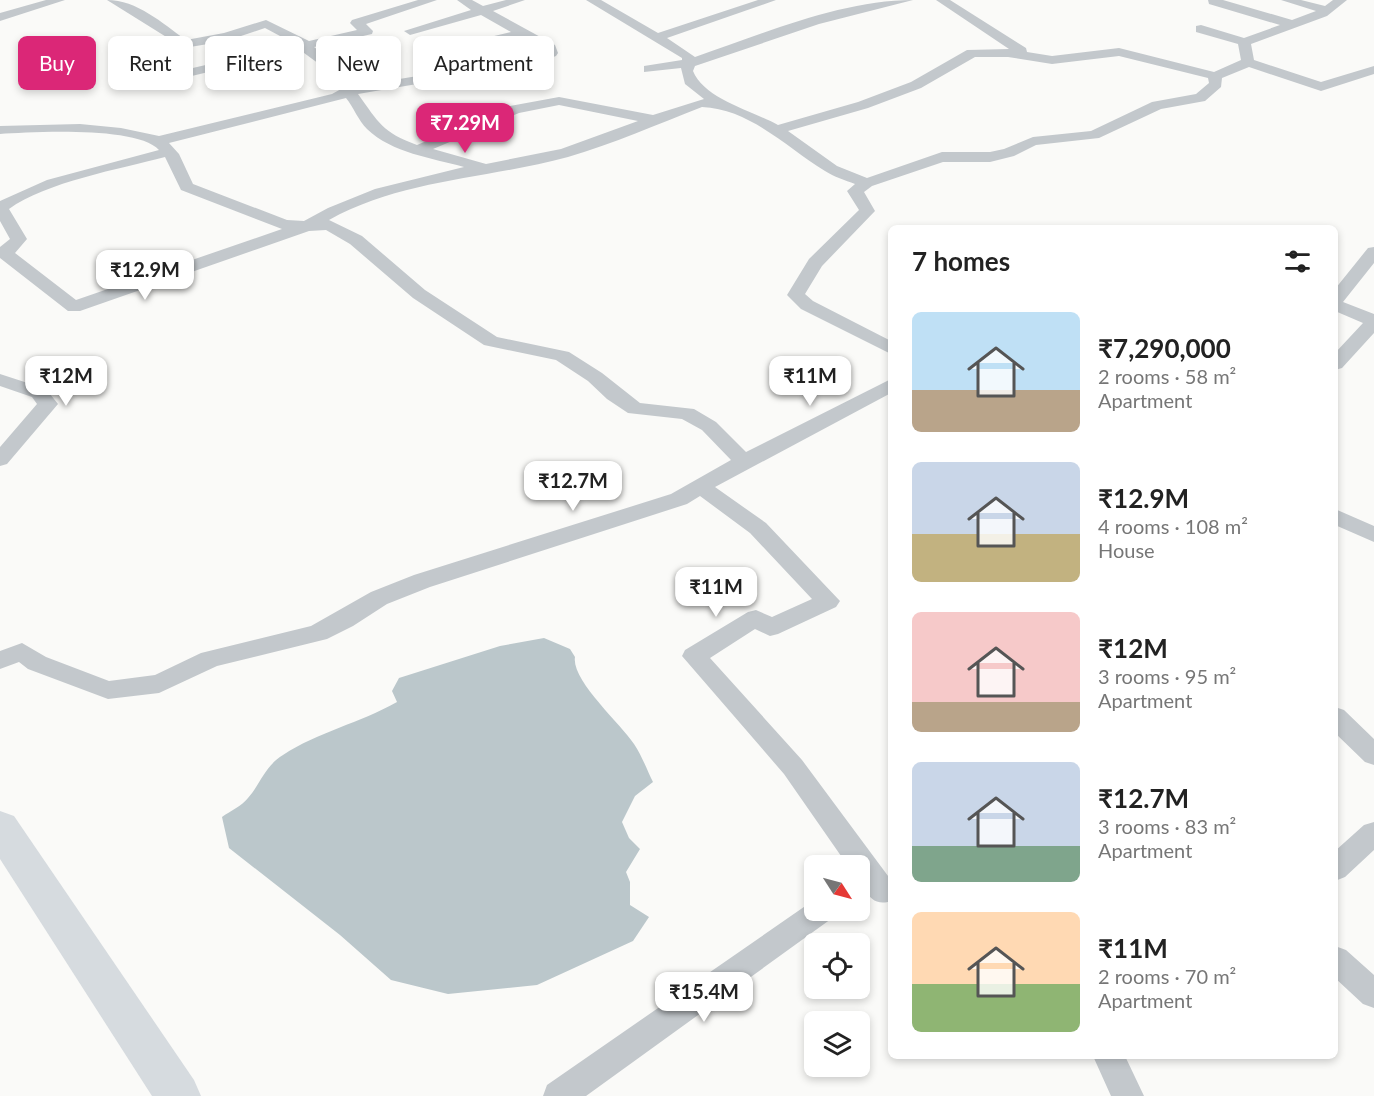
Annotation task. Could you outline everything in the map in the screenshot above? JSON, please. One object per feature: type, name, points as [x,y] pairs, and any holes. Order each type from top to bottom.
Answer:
[{"type":"street","points":[[0,17],[59,0]]},
{"type":"street","points":[[113,0],[146,17],[184,44],[226,37],[270,21],[252,14]]},
{"type":"street","points":[[193,72],[366,31],[356,23],[431,0]]},
{"type":"street","points":[[1,252],[11,248],[19,239],[0,208],[11,199],[164,147],[347,92],[535,60],[551,53],[550,48],[463,0]]},
{"type":"street","points":[[410,30],[519,0]]},
{"type":"street","points":[[592,0],[688,56],[690,63],[686,71],[690,81],[717,102],[738,109],[776,130],[832,169],[866,183]]},
{"type":"street","points":[[659,37],[770,0]]},
{"type":"street","points":[[649,69],[690,63],[815,21],[907,0]]},
{"type":"street","points":[[942,0],[1028,56]]},
{"type":"street","points":[[1287,0],[1326,10]]},
{"type":"street","points":[[1201,29],[1244,42],[1326,10],[1341,0]]},
{"type":"street","points":[[1213,1],[1291,24]]},
{"type":"street","points":[[266,24],[307,45]]},
{"type":"street","points":[[509,36],[521,33]]},
{"type":"street","points":[[1244,42],[1248,62]]},
{"type":"street","points":[[307,45],[307,51],[352,82],[347,92]]},
{"type":"street","points":[[776,130],[863,105],[916,86],[972,53],[990,51],[1053,60],[1119,52],[1215,76],[1248,62],[1321,87],[1374,70]]},
{"type":"street","points":[[888,346],[807,305],[796,295],[815,263],[867,211],[855,191],[866,183],[942,157],[990,157],[1008,153],[1034,141],[1094,135],[1156,105],[1200,98],[1216,84],[1215,76]]},
{"type":"street","points":[[347,92],[354,97],[365,118],[388,140],[485,168]]},
{"type":"street","points":[[418,150],[515,109],[559,100],[650,119]]},
{"type":"street","points":[[1,252],[74,307],[307,226],[334,211],[381,192],[454,173],[565,153],[650,119],[700,103],[717,102]]},
{"type":"street","points":[[0,130],[89,129],[143,136],[164,147],[187,187],[231,206],[285,225],[329,225],[356,240],[428,300],[458,317],[490,341],[562,356],[595,377],[614,395],[635,409],[687,413],[709,426],[744,461]]},
{"type":"street","points":[[1338,296],[1374,252]]},
{"type":"street","points":[[1338,306],[1370,318],[1372,324],[1338,360]]},
{"type":"street","points":[[0,380],[39,393],[48,404],[0,460]]},
{"type":"street","points":[[0,660],[22,652],[37,663],[108,690],[159,684],[210,658],[318,633],[345,620],[379,598],[679,499],[744,461],[888,387]]},
{"type":"street","points":[[701,487],[758,528],[828,601],[770,628],[756,618],[694,656],[793,767],[878,893]]},
{"type":"street","points":[[1338,517],[1374,535]]},
{"type":"street","points":[[1338,720],[1374,755]]},
{"type":"street","points":[[0,827],[178,1096]]},
{"type":"street","points":[[1338,866],[1374,832]]},
{"type":"street","points":[[559,1096],[806,921]]},
{"type":"street","points":[[1338,962],[1374,994]]},
{"type":"street","points":[[1110,1059],[1128,1096]]},
{"type":"shaded area","points":[[544,638],[570,649],[588,689],[634,744],[653,782],[635,796],[622,822],[629,838],[640,849],[626,872],[630,882],[630,905],[649,917],[633,941],[537,985],[448,994],[391,980],[340,935],[229,848],[222,817],[245,801],[267,769],[283,755],[310,740],[397,702],[392,691],[399,678],[500,646]]}]
